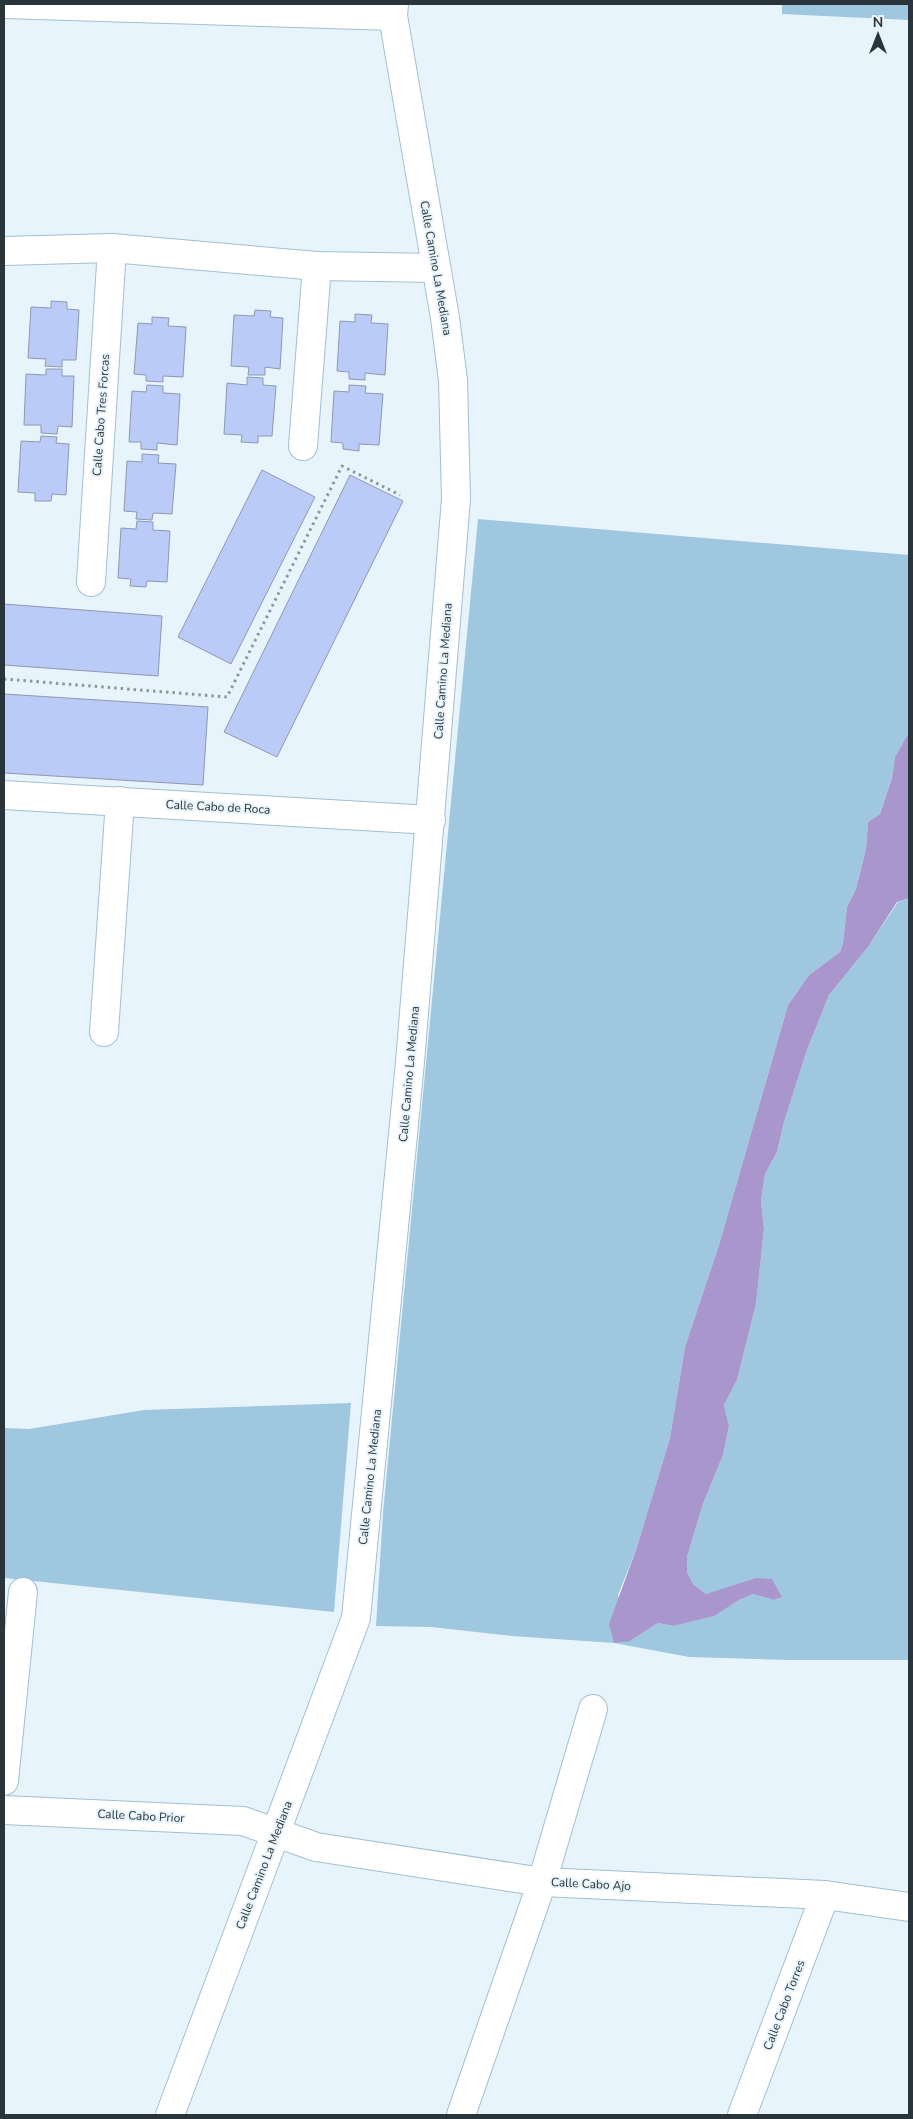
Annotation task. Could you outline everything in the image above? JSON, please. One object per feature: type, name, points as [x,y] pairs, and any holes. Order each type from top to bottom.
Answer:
[{"type":"street","points":[[4,4],[394,10]]},
{"type":"street","name":"Calle Camino La Mediana","points":[[170,2115],[356,1618],[410,1062],[456,499],[453,380],[394,10]]},
{"type":"street","points":[[4,251],[112,248],[317,266],[436,268]]},
{"type":"street","name":"Calle Cabo Tres Forcas","points":[[91,582],[112,248]]},
{"type":"street","points":[[303,446],[317,266]]},
{"type":"street","name":"Calle Cabo de Roca","points":[[4,795],[431,820]]},
{"type":"street","points":[[104,1032],[120,801]]},
{"type":"street","points":[[4,1781],[23,1592]]},
{"type":"street","points":[[461,2115],[542,1882],[593,1709]]},
{"type":"street","name":"Calle Cabo Prior","points":[[4,1810],[243,1821],[277,1832]]},
{"type":"street","name":"Calle Cabo Ajo","points":[[277,1832],[316,1846],[542,1882],[825,1895],[909,1907]]},
{"type":"street","name":"Calle Cabo Torres","points":[[742,2115],[825,1895]]},
{"type":"path","points":[[4,679],[227,697],[342,466],[400,495]]},
{"type":"shaded area","points":[[782,4],[909,4],[909,20],[782,14]]},
{"type":"shaded area","points":[[478,519],[909,555],[909,732],[895,757],[892,778],[880,814],[868,822],[866,849],[856,889],[847,907],[843,943],[840,952],[809,975],[788,1005],[719,1245],[685,1347],[670,1438],[636,1550],[618,1595],[630,1641],[658,1623],[674,1626],[713,1616],[753,1594],[774,1600],[782,1597],[728,1589],[706,1594],[694,1585],[687,1572],[687,1557],[703,1504],[723,1455],[729,1426],[724,1405],[737,1380],[756,1304],[764,1229],[761,1201],[765,1174],[777,1152],[784,1122],[807,1050],[829,995],[868,947],[898,902],[909,898],[909,1660],[789,1660],[689,1657],[614,1643],[512,1636],[431,1627],[376,1626],[383,1513]]},
{"type":"shaded area","points":[[909,732],[909,898],[897,902],[868,947],[829,995],[807,1050],[784,1122],[777,1152],[765,1174],[761,1201],[764,1229],[756,1304],[737,1380],[724,1405],[729,1426],[723,1455],[703,1504],[687,1557],[687,1572],[694,1585],[706,1594],[756,1578],[772,1579],[782,1597],[774,1600],[753,1594],[739,1600],[714,1616],[674,1626],[658,1623],[630,1641],[614,1643],[609,1624],[636,1550],[670,1438],[685,1347],[719,1245],[788,1005],[809,975],[840,952],[843,943],[847,907],[856,889],[866,849],[868,822],[880,814],[892,778],[895,757]]},
{"type":"shaded area","points":[[351,1403],[334,1612],[4,1578],[4,1428],[29,1429],[144,1410]]},
{"type":"building","points":[[51,301],[67,302],[67,309],[79,310],[76,360],[62,360],[62,367],[45,366],[46,359],[28,358],[31,307],[51,308]]},
{"type":"building","points":[[255,310],[271,311],[270,317],[283,318],[280,369],[265,367],[265,375],[248,375],[249,367],[231,366],[234,315],[254,316]]},
{"type":"building","points":[[355,314],[372,315],[371,323],[388,324],[385,375],[365,373],[365,380],[349,379],[349,372],[337,371],[340,321],[355,322]]},
{"type":"building","points":[[152,317],[169,318],[168,326],[186,327],[183,377],[163,376],[163,382],[146,381],[146,375],[134,374],[138,323],[152,324]]},
{"type":"building","points":[[46,369],[62,369],[62,376],[74,376],[72,427],[58,426],[57,434],[41,433],[41,425],[24,425],[26,374],[46,375]]},
{"type":"building","points":[[247,377],[263,378],[263,385],[276,386],[272,436],[258,436],[258,443],[241,442],[242,435],[224,434],[227,383],[247,385]]},
{"type":"building","points":[[147,385],[163,386],[163,393],[180,394],[177,445],[157,443],[157,450],[141,449],[141,442],[129,442],[132,391],[146,392]]},
{"type":"building","points":[[349,385],[366,386],[365,393],[383,394],[379,445],[359,444],[359,451],[343,449],[343,443],[331,442],[334,391],[349,392]]},
{"type":"building","points":[[41,436],[57,437],[56,443],[69,444],[66,495],[52,494],[51,501],[35,501],[35,493],[18,492],[21,441],[40,442]]},
{"type":"building","points":[[142,454],[159,455],[158,463],[176,464],[172,514],[153,513],[152,520],[136,519],[137,512],[124,511],[127,461],[142,462]]},
{"type":"building","points":[[262,470],[315,497],[231,664],[178,637]]},
{"type":"building","points":[[350,475],[403,501],[277,757],[224,732]]},
{"type":"building","points":[[137,521],[153,522],[153,530],[170,531],[167,582],[147,581],[146,587],[130,586],[131,579],[118,578],[121,528],[136,529]]},
{"type":"building","points":[[4,604],[162,616],[158,676],[4,665]]},
{"type":"building","points":[[4,694],[208,707],[203,785],[4,773]]}]
